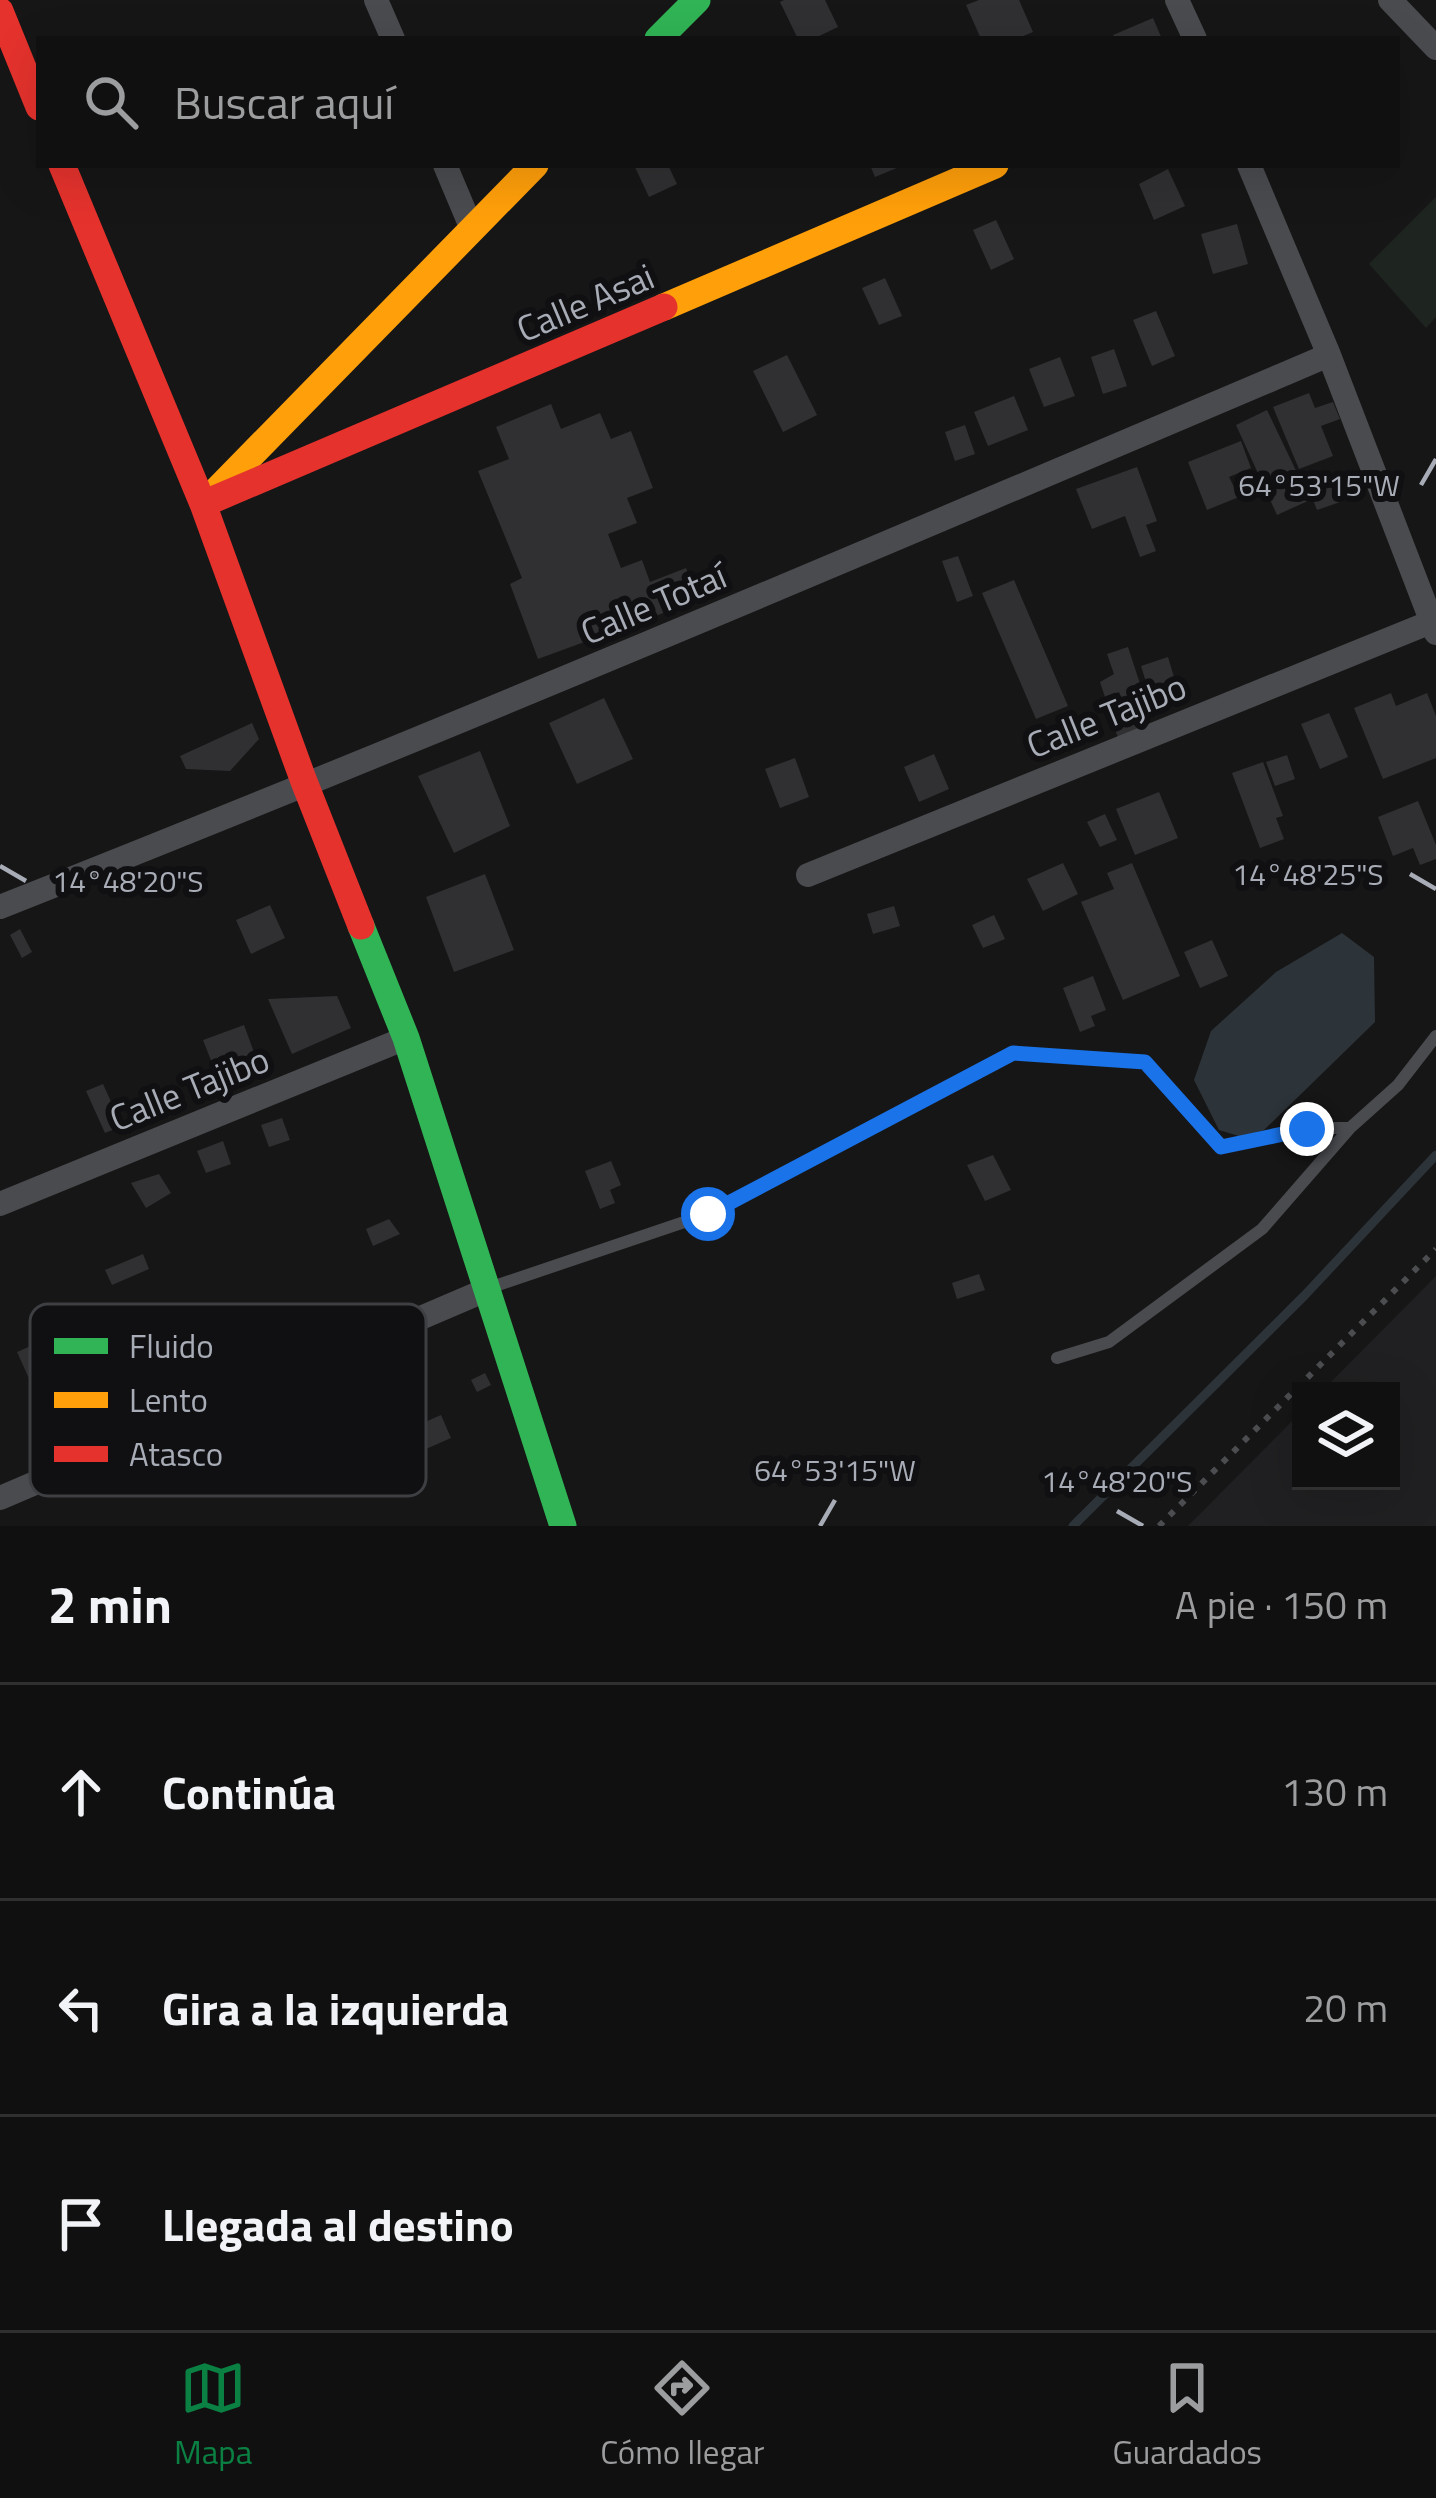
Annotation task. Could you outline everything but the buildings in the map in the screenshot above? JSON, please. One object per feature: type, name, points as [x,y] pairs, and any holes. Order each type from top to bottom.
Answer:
[{"type":"street","points":[[376,0],[392,36]]},
{"type":"street","points":[[661,36],[697,0]]},
{"type":"street","points":[[1177,0],[1194,36]]},
{"type":"street","points":[[1390,0],[1436,48]]},
{"type":"street","points":[[0,11],[36,100]]},
{"type":"street","points":[[63,168],[203,504],[306,786],[406,1038],[563,1526]]},
{"type":"street","points":[[447,168],[472,229]]},
{"type":"street","points":[[203,504],[532,168]]},
{"type":"street","name":"Calle Asai","points":[[203,504],[988,168]]},
{"type":"street","points":[[1250,168],[1329,355],[1433,628]]},
{"type":"street","name":"Calle Totaí","points":[[0,907],[747,604],[1329,355]]},
{"type":"street","name":"Calle Tajibo","points":[[808,875],[1433,628]]},
{"type":"street","name":"Calle Tajibo","points":[[0,1204],[406,1038]]},
{"type":"street","points":[[426,1316],[486,1290]]},
{"type":"street","points":[[0,1498],[30,1485]]},
{"type":"lane","points":[[1057,1358],[1109,1342],[1262,1229],[1350,1128],[1398,1084],[1436,1036]]},
{"type":"lane","points":[[486,1290],[708,1214],[1013,1053],[1145,1062],[1221,1147],[1307,1129],[1350,1128]]},
{"type":"path","points":[[1159,1526],[1436,1249]]},
{"type":"shaded area","points":[[1436,197],[1436,317],[1426,328],[1369,264]]},
{"type":"shaded area","points":[[1342,933],[1374,957],[1375,1022],[1264,1130],[1242,1137],[1219,1130],[1194,1080],[1211,1031],[1276,972]]},
{"type":"shaded area","points":[[1436,1276],[1436,1526],[1188,1526],[1292,1421],[1292,1490],[1400,1490],[1400,1382],[1331,1382]]},
{"type":"waterway","points":[[1073,1526],[1305,1295],[1436,1155]]},
{"type":"traffic: fast","points":[[661,36],[697,0]]},
{"type":"traffic: fast","points":[[361,926],[406,1038],[563,1526]]},
{"type":"traffic: slow","points":[[218,489],[532,168]]},
{"type":"traffic: slow","points":[[664,307],[988,168]]},
{"type":"traffic: jam","points":[[0,11],[36,100]]},
{"type":"traffic: jam","points":[[63,168],[203,504],[361,926]]},
{"type":"traffic: jam","points":[[203,504],[664,307]]},
{"type":"route","points":[[708,1214],[1013,1053],[1145,1062],[1221,1147],[1307,1129]]}]
